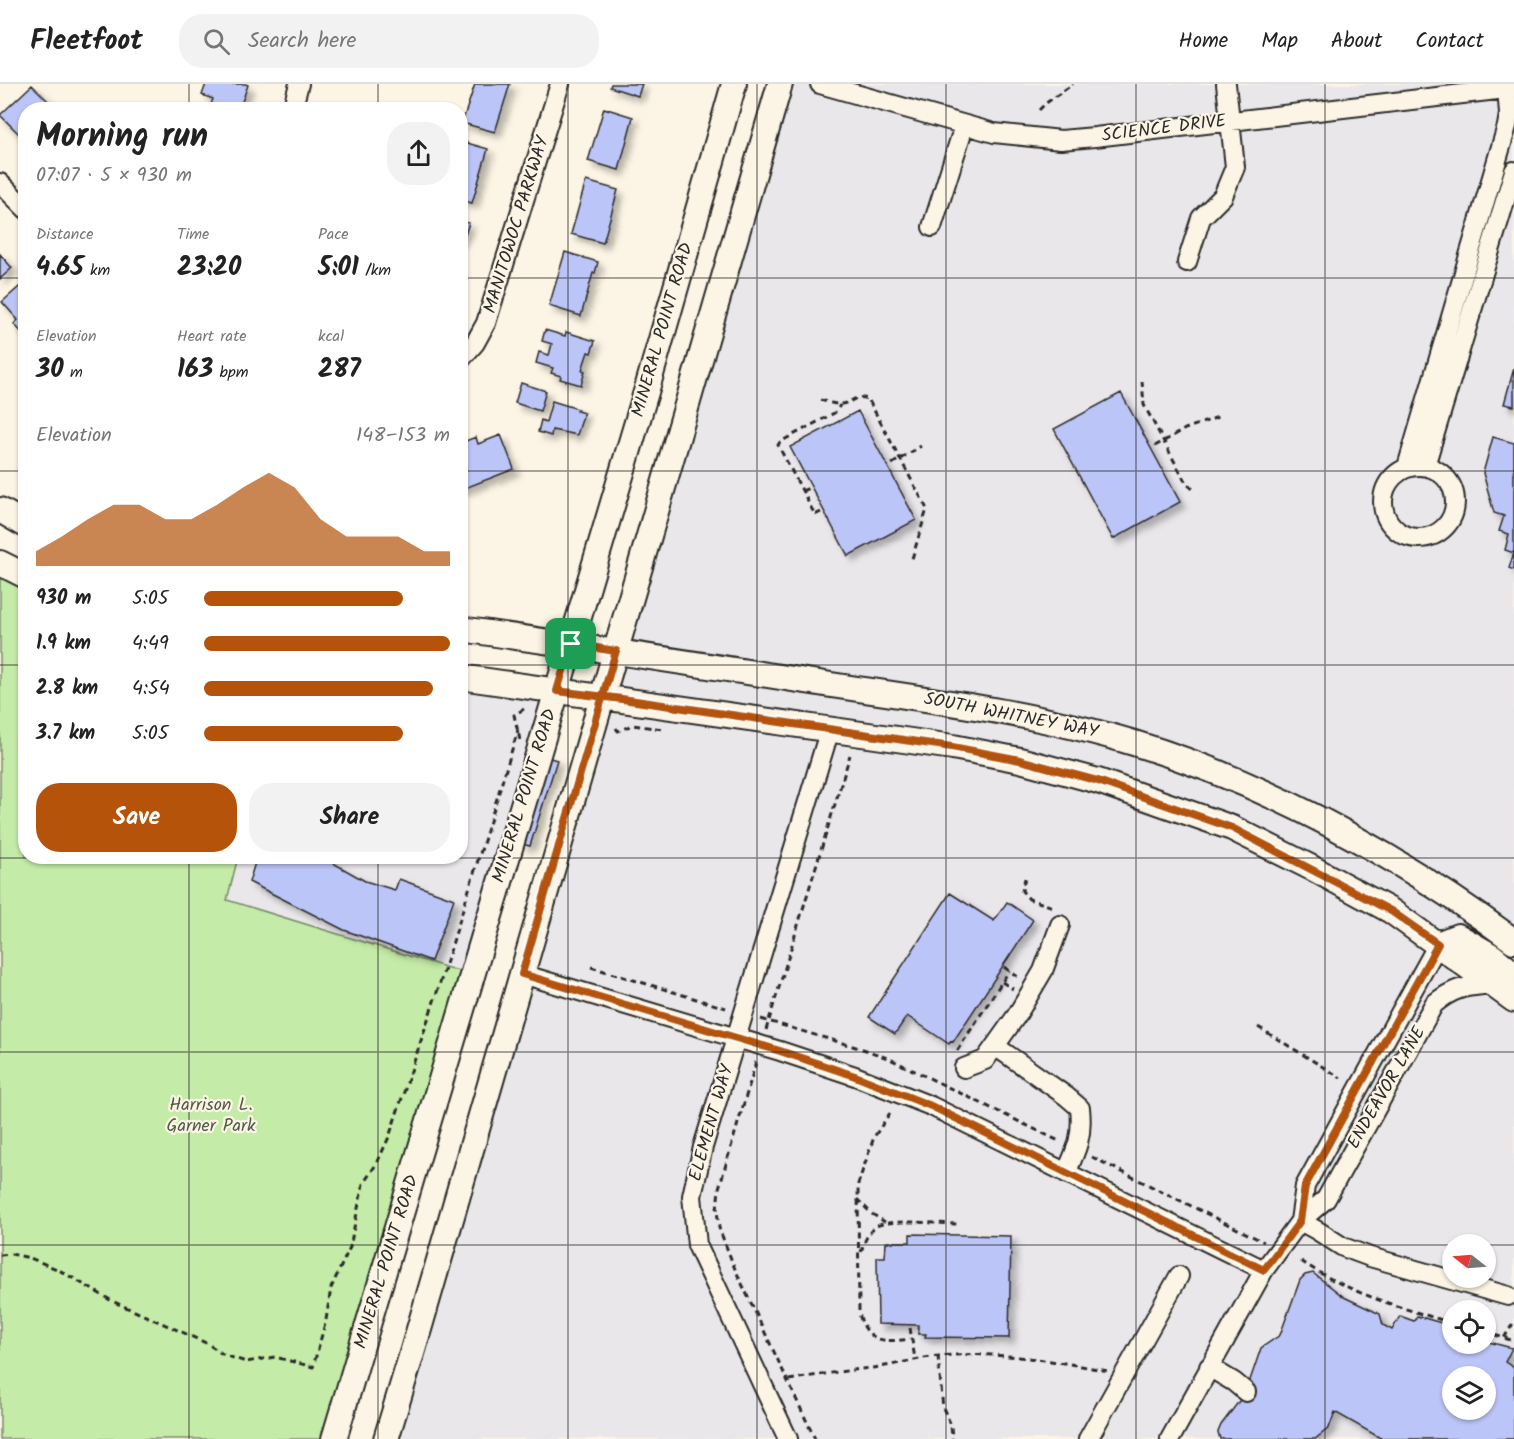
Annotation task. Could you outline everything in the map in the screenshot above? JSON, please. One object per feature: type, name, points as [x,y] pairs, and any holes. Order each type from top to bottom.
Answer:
[{"type":"main road","name":"MINERAL POINT ROAD","points":[[334,1439],[735,84]]},
{"type":"main road","points":[[386,1439],[780,84]]},
{"type":"main road","points":[[0,510],[18,520]]},
{"type":"main road","points":[[0,563],[18,572]]},
{"type":"main road","name":"SOUTH WHITNEY WAY","points":[[468,630],[912,697],[1071,726],[1135,743],[1226,777],[1335,827],[1424,878],[1514,941]]},
{"type":"main road","points":[[468,678],[952,747],[1020,760],[1098,781],[1232,828],[1312,868],[1391,911],[1438,944],[1503,979],[1514,1000]]},
{"type":"street","points":[[294,102],[299,84]]},
{"type":"street","name":"MANITOWOC PARKWAY","points":[[468,351],[486,323],[560,84]]},
{"type":"street","name":"SCIENCE DRIVE","points":[[820,84],[993,133],[1061,140],[1510,88]]},
{"type":"street","points":[[1187,262],[1194,234],[1201,218],[1223,196],[1236,167],[1226,84]]},
{"type":"street","points":[[1510,88],[1509,114],[1416,466],[1510,194],[1514,171]]},
{"type":"street","points":[[932,227],[964,126]]},
{"type":"street","points":[[0,183],[18,201]]},
{"type":"street","points":[[1488,188],[1510,194]]},
{"type":"street","name":"ELEMENT WAY","points":[[788,1439],[697,1245],[692,1196],[703,1147],[830,729]]},
{"type":"street","points":[[959,1060],[985,1060],[1017,1015],[1043,971],[1062,918]]},
{"type":"street","name":"ENDEAVOR LANE","points":[[1300,1221],[1305,1186],[1438,944]]},
{"type":"street","points":[[522,974],[855,1076],[931,1106],[1264,1270]]},
{"type":"street","name":"ENDEAVOR LANE","points":[[1170,1439],[1264,1270],[1300,1221],[1326,1199],[1434,1005],[1448,992],[1503,979]]},
{"type":"street","points":[[995,1046],[1080,1108],[1082,1127],[1076,1150],[1066,1173]]},
{"type":"street","points":[[1300,1221],[1352,1251],[1508,1296]]},
{"type":"street","points":[[1088,1439],[1179,1276]]},
{"type":"street","points":[[1209,1367],[1246,1392]]},
{"type":"path","points":[[1039,110],[1073,84]]},
{"type":"path","points":[[1142,381],[1144,405],[1186,483],[1193,489]]},
{"type":"path","points":[[820,400],[844,405],[858,397],[868,399],[927,509],[911,562]]},
{"type":"path","points":[[821,512],[815,515],[778,445],[836,412],[840,405]]},
{"type":"path","points":[[1155,446],[1185,429],[1218,417]]},
{"type":"path","points":[[892,464],[921,446]]},
{"type":"path","points":[[802,491],[809,488]]},
{"type":"path","points":[[0,1255],[11,1254],[30,1258],[59,1270],[112,1301],[208,1344],[225,1355],[246,1362],[275,1357],[313,1367],[326,1320],[331,1288],[350,1247],[363,1184],[368,1173],[377,1163],[389,1137],[443,974],[518,730],[514,715],[524,709]]},
{"type":"path","points":[[618,731],[632,725],[664,729]]},
{"type":"path","points":[[765,1032],[850,755]]},
{"type":"path","points":[[1025,879],[1022,891],[1029,899],[1062,918]]},
{"type":"path","points":[[591,967],[730,1009]]},
{"type":"path","points":[[1004,967],[1022,979]]},
{"type":"path","points":[[959,1060],[1009,971]]},
{"type":"path","points":[[759,1018],[890,1059],[1279,1250]]},
{"type":"path","points":[[1258,1028],[1341,1078]]},
{"type":"path","points":[[756,1061],[719,1188],[717,1210],[719,1228],[815,1439]]},
{"type":"path","points":[[890,1113],[874,1137],[858,1184],[859,1305],[862,1325],[868,1333],[884,1341],[912,1340]]},
{"type":"path","points":[[857,1199],[872,1214],[885,1222],[957,1224]]},
{"type":"path","points":[[860,1255],[868,1234],[885,1222]]},
{"type":"path","points":[[1301,1261],[1350,1290],[1442,1320]]},
{"type":"path","points":[[1504,1338],[1514,1322]]},
{"type":"path","points":[[910,1328],[915,1359]]},
{"type":"path","points":[[1496,1335],[1514,1341]]},
{"type":"path","points":[[789,1380],[915,1359],[966,1355],[1026,1357],[1124,1374]]},
{"type":"path","points":[[938,1356],[943,1408],[951,1425],[952,1439]]},
{"type":"shaded area","points":[[780,84],[1514,84],[1514,1439],[386,1439]]},
{"type":"shaded area","points":[[468,678],[557,691],[473,973],[455,970],[227,900],[236,864],[468,864]]},
{"type":"green space","name":"Harrison L. Garner Park","points":[[0,563],[18,572],[18,864],[236,864],[227,900],[455,970],[473,973],[334,1439],[0,1439]]},
{"type":"building","points":[[206,84],[248,85],[242,102],[212,102],[213,99],[202,95]]},
{"type":"building","points":[[475,84],[510,84],[495,132],[468,125],[468,105]]},
{"type":"building","points":[[611,84],[642,84],[638,96],[610,87]]},
{"type":"building","points":[[32,85],[49,102],[18,102],[18,133],[0,115]]},
{"type":"building","points":[[604,108],[633,117],[619,170],[588,161]]},
{"type":"building","points":[[468,143],[488,149],[472,203],[468,202]]},
{"type":"building","points":[[586,181],[618,190],[603,243],[571,234]]},
{"type":"building","points":[[565,252],[598,262],[581,316],[549,306]]},
{"type":"building","points":[[0,254],[12,268],[0,279]]},
{"type":"building","points":[[18,288],[18,320],[2,302]]},
{"type":"building","points":[[545,330],[565,336],[566,332],[595,341],[591,353],[588,352],[582,370],[585,371],[581,385],[560,379],[561,376],[551,373],[553,368],[536,363],[539,352],[549,355],[552,344],[542,341]]},
{"type":"building","points":[[1514,368],[1514,406],[1504,404]]},
{"type":"building","points":[[521,383],[546,391],[540,411],[515,403]]},
{"type":"building","points":[[1121,393],[1180,502],[1113,539],[1054,429]]},
{"type":"building","points":[[552,401],[584,413],[577,435],[552,430],[551,436],[538,432],[541,420],[546,422]]},
{"type":"building","points":[[858,411],[916,520],[848,556],[790,447]]},
{"type":"building","points":[[501,435],[514,469],[468,487],[468,440],[476,437],[478,444]]},
{"type":"building","points":[[1493,437],[1514,443],[1514,553],[1505,550],[1509,534],[1499,531],[1504,516],[1494,513],[1483,473]]},
{"type":"building","points":[[1514,553],[1514,570],[1509,568]]},
{"type":"building","points":[[547,757],[557,760],[530,846],[521,844]]},
{"type":"building","points":[[255,864],[335,864],[365,881],[395,890],[399,879],[454,899],[431,961],[344,930],[249,882]]},
{"type":"building","points":[[950,893],[994,921],[1007,902],[1033,920],[953,1042],[949,1044],[907,1016],[895,1034],[869,1017]]},
{"type":"building","points":[[910,1234],[1011,1236],[1009,1338],[925,1337],[926,1334],[918,1334],[918,1325],[878,1324],[877,1257],[885,1257],[886,1242],[910,1242]]},
{"type":"building","points":[[1313,1273],[1344,1297],[1380,1314],[1383,1325],[1392,1330],[1400,1316],[1414,1321],[1417,1316],[1442,1323],[1442,1354],[1496,1354],[1496,1344],[1512,1348],[1505,1362],[1514,1368],[1514,1439],[1382,1439],[1335,1412],[1329,1428],[1315,1439],[1220,1439],[1218,1432],[1221,1425],[1246,1392],[1261,1348],[1280,1335],[1300,1280],[1305,1275]]},
{"type":"route","points":[[571,644],[557,691],[603,697],[622,699],[952,747],[1020,760],[1098,781],[1232,828],[1391,911],[1438,944],[1305,1186],[1300,1221],[1264,1270],[931,1106],[855,1076],[780,1051],[522,974],[571,804],[603,697],[616,651],[571,644]]}]
